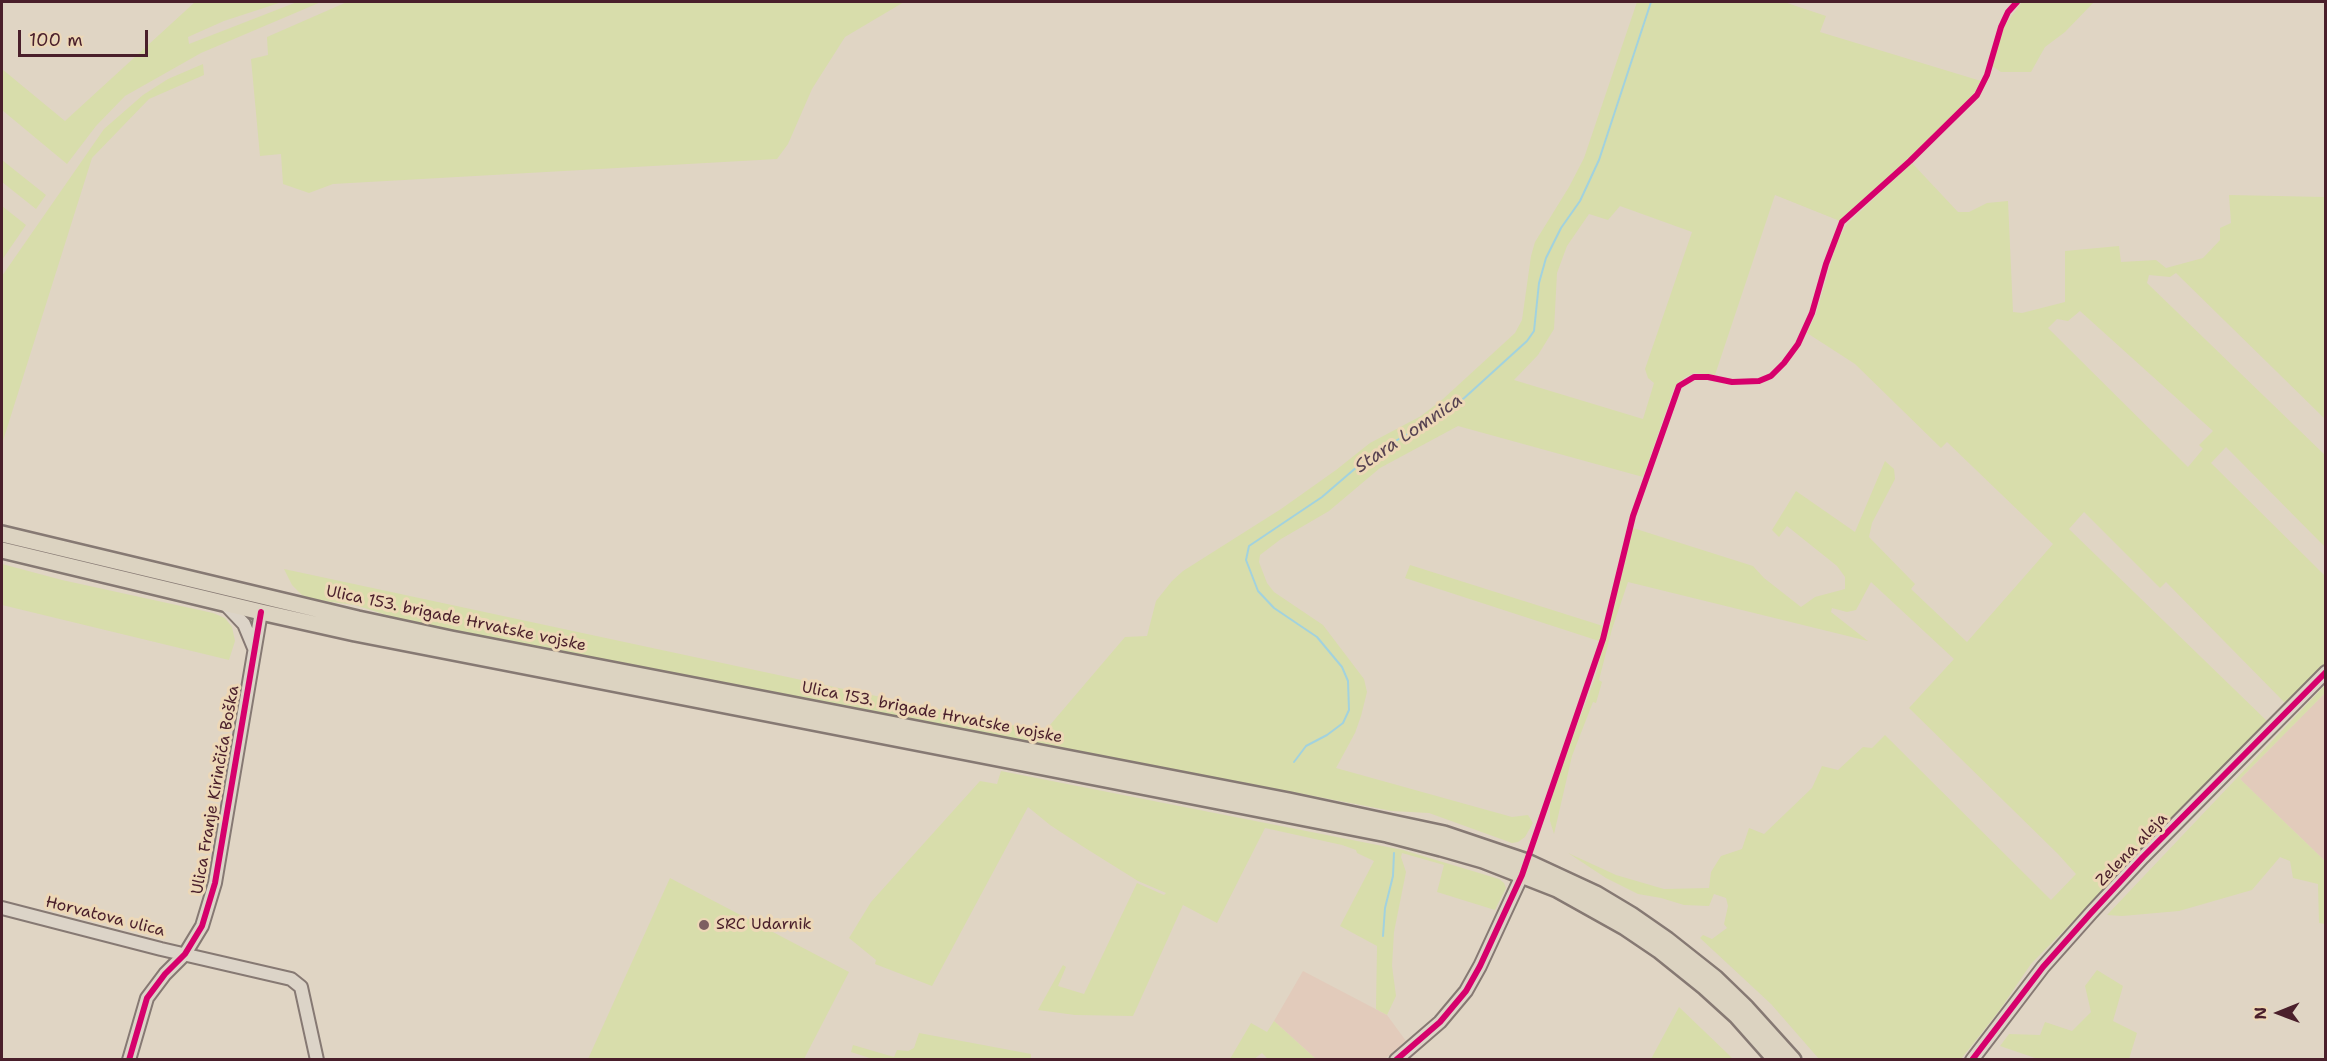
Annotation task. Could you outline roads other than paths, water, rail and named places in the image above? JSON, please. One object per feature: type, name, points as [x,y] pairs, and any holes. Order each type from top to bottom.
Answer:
[{"type":"main road","name":"Ulica 153. brigade Hrvatske vojske","points":[[2,534],[451,639],[1390,821],[1444,834],[1525,868],[1596,894],[1667,940],[1715,978],[1793,1059]]},
{"type":"main road","name":"Ulica 153. brigade Hrvatske vojske","points":[[2,550],[261,612],[472,656],[1387,834],[1525,868],[1659,950],[1737,1016],[1776,1059]]},
{"type":"street","points":[[225,604],[244,624],[255,652]]},
{"type":"street","name":"Ulica Franje Kirinčića Boška","points":[[129,1059],[147,998],[165,974],[185,954],[202,926],[215,883],[261,612]]},
{"type":"street","name":"Zelena aleja","points":[[1972,1059],[2043,966],[2091,913],[2151,848],[2325,672]]},
{"type":"street","points":[[1396,1059],[1442,1020],[1466,991],[1480,966],[1525,868]]},
{"type":"street","name":"Horvatova ulica","points":[[2,908],[291,979],[301,987],[317,1059]]},
{"type":"waterway","name":"Stara Lomnica","points":[[1294,762],[1306,746],[1343,723],[1349,710],[1348,681],[1342,667],[1317,637],[1274,608],[1258,591],[1246,560],[1249,546],[1322,497],[1372,454],[1451,410],[1527,341],[1534,331],[1539,283],[1546,258],[1561,228],[1580,201],[1599,160],[1651,2]]},
{"type":"waterway","points":[[1383,936],[1385,908],[1393,876],[1394,853]]},
{"type":"place","name":"SRC Udarnik","points":[[704,925]]}]
